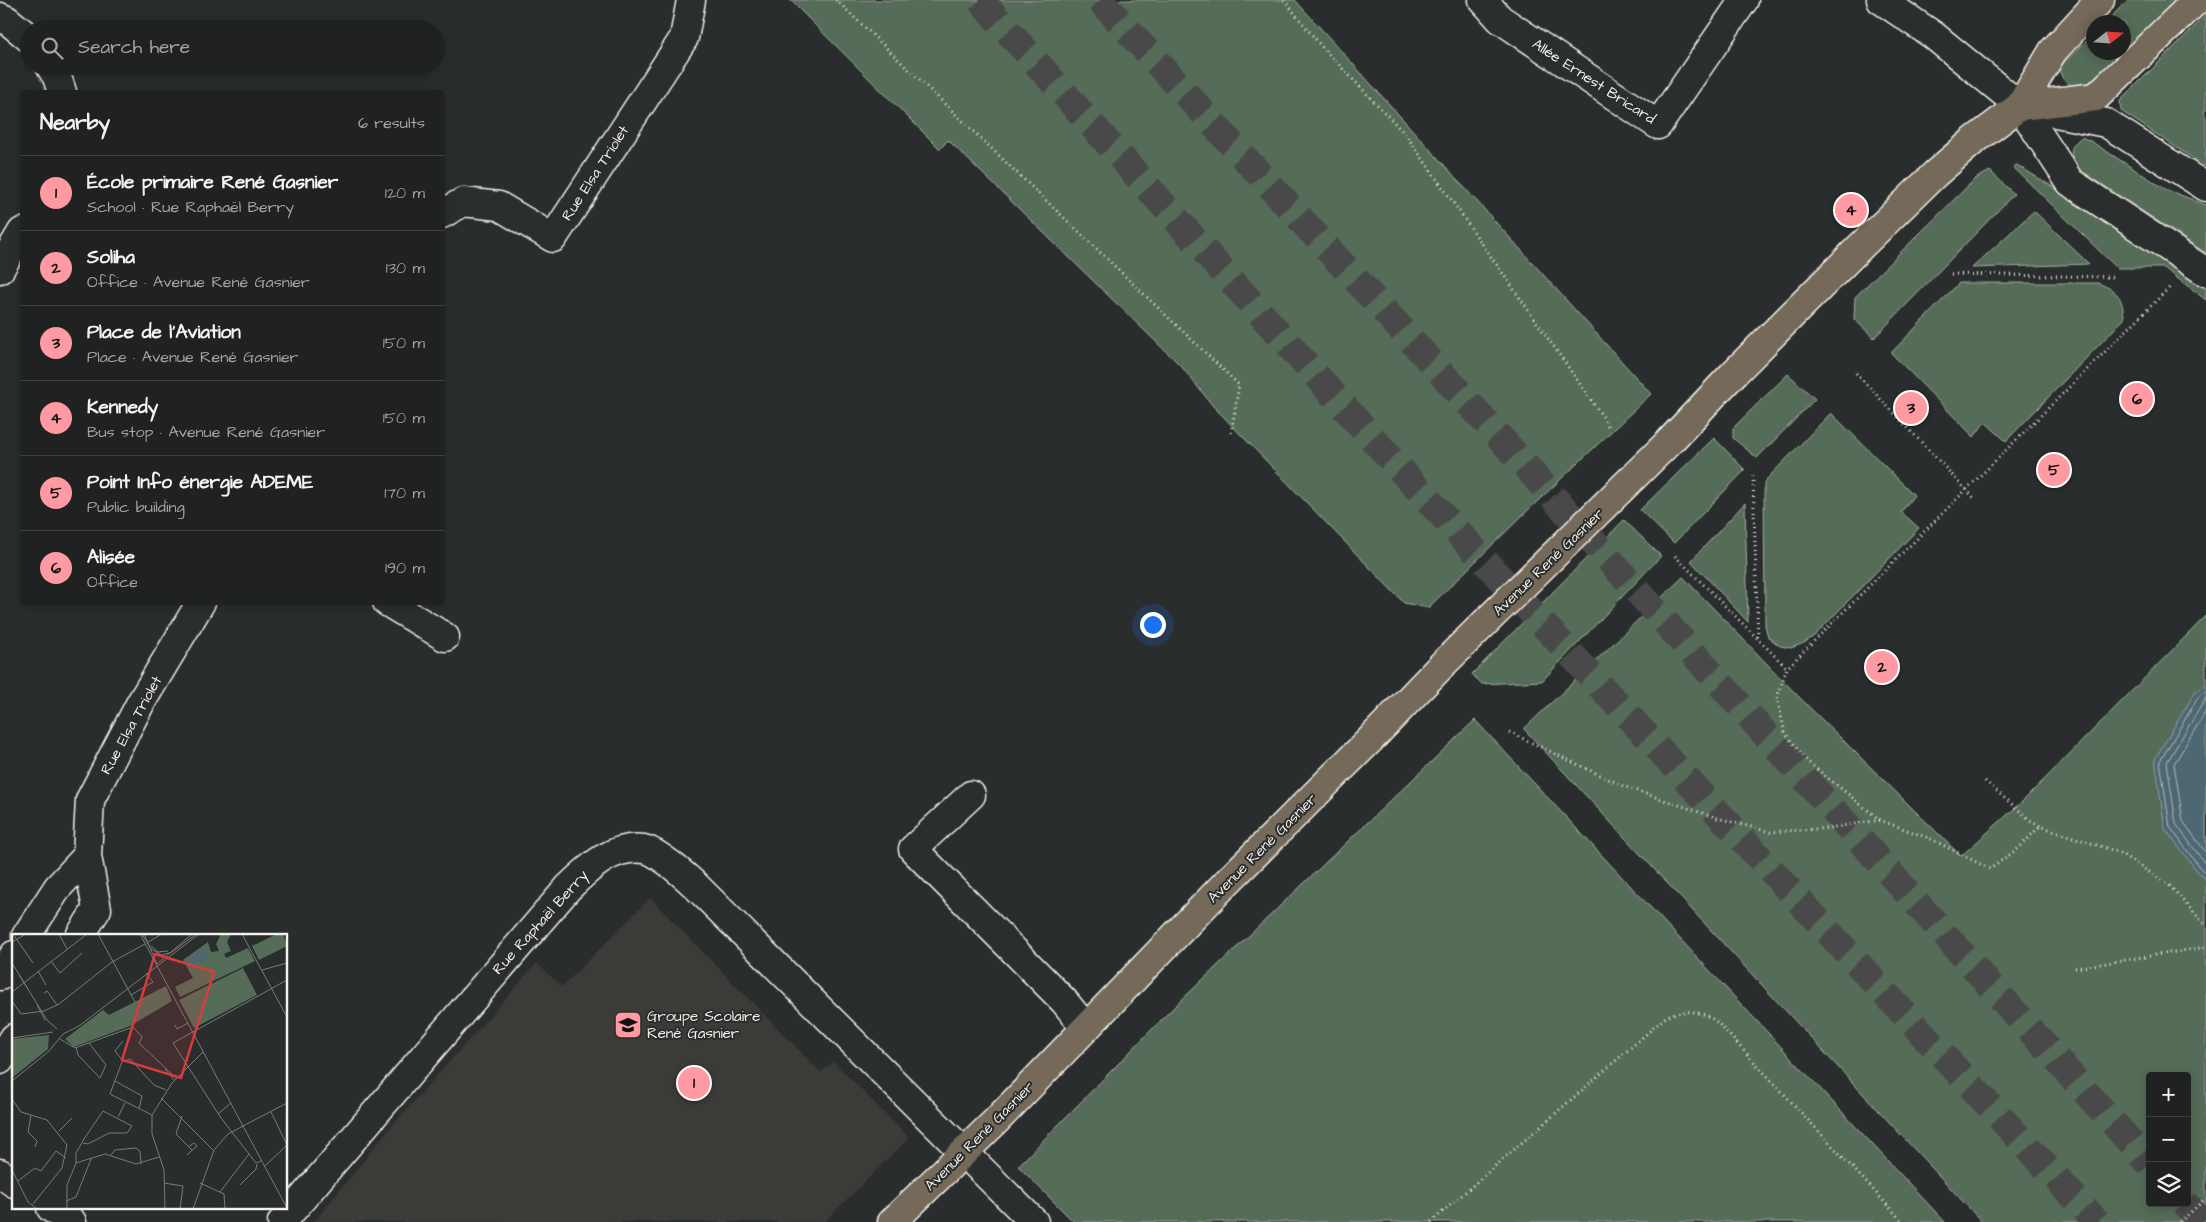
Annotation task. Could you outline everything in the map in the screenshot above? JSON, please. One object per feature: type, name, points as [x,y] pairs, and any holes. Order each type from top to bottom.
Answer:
[{"type":"main road","points":[[2020,106],[2053,51],[2100,0]]},
{"type":"main road","points":[[2020,106],[2096,97],[2196,0]]},
{"type":"main road","name":"Avenue René Gasnier","points":[[892,1222],[964,1152],[1443,664],[1670,441],[1735,372],[1859,248],[1942,168],[1972,142],[2020,106]]},
{"type":"street","points":[[0,8],[5,0]]},
{"type":"street","name":"Rue Elsa Triolet","points":[[445,212],[463,202],[499,206],[553,238],[684,38],[691,0]]},
{"type":"street","name":"Allée Ernest Bricard","points":[[1483,0],[1500,19],[1658,125],[1744,0]]},
{"type":"street","points":[[1880,0],[1933,35],[2020,106],[2070,182],[2206,272]]},
{"type":"street","points":[[0,17],[20,31]]},
{"type":"street","points":[[56,75],[61,90]]},
{"type":"street","points":[[2020,106],[2106,123],[2206,187]]},
{"type":"street","points":[[0,269],[20,235]]},
{"type":"street","name":"Rue Elsa Triolet","points":[[81,934],[97,909],[87,856],[90,800],[140,704],[199,605]]},
{"type":"street","points":[[392,605],[445,637]]},
{"type":"street","points":[[972,795],[913,850],[1064,1001],[1086,1028]]},
{"type":"street","name":"Rue Raphaël Berry","points":[[282,1222],[568,888],[593,864],[617,851],[645,849],[670,864],[695,885],[1034,1222]]},
{"type":"street","points":[[27,934],[58,887],[87,856]]},
{"type":"street","points":[[0,976],[12,958]]},
{"type":"street","points":[[0,1060],[12,1041]]},
{"type":"street","points":[[0,1173],[12,1181]]},
{"type":"street","points":[[54,1210],[72,1222]]},
{"type":"path","points":[[836,0],[1239,385],[1231,434]]},
{"type":"path","points":[[1284,0],[1321,46],[1406,135],[1603,416],[1609,429]]},
{"type":"path","points":[[1951,274],[2112,277]]},
{"type":"path","points":[[2040,826],[2020,847],[1990,869],[1931,839],[1880,820],[1808,762],[1784,733],[1776,697],[1787,668],[1968,491],[2173,284]]},
{"type":"path","points":[[1856,373],[1975,499]]},
{"type":"path","points":[[1753,476],[1758,641]]},
{"type":"path","points":[[1675,556],[1787,668]]},
{"type":"path","points":[[1509,732],[1624,786],[1714,817],[1770,832],[1829,828],[1880,820]]},
{"type":"path","points":[[1985,781],[2030,820],[2040,826],[2118,852],[2169,885],[2206,926]]},
{"type":"path","points":[[2075,968],[2206,947]]},
{"type":"path","points":[[1431,1222],[1667,1016],[1689,1011],[1710,1016],[1718,1023],[1903,1222]]},
{"type":"path","points":[[2180,1222],[2206,1198]]},
{"type":"shaded area","name":"Groupe Scolaire René Gasnier","points":[[650,898],[820,1072],[834,1062],[909,1138],[824,1222],[314,1222],[385,1134],[537,963],[562,987]]},
{"type":"green space","points":[[790,0],[1295,0],[1651,394],[1428,608],[1404,603],[1213,406],[1181,366],[948,140],[940,149]]},
{"type":"green space","points":[[2128,0],[2181,0],[2131,49],[2131,15],[2113,15]]},
{"type":"green space","points":[[2206,15],[2206,110],[2204,111],[2206,119],[2206,167],[2121,111],[2120,101]]},
{"type":"green space","points":[[2086,42],[2086,60],[2120,60],[2096,84],[2083,87],[2072,86],[2067,83],[2059,67]]},
{"type":"green space","points":[[2082,137],[2165,189],[2206,205],[2206,253],[2079,169],[2072,156],[2072,148]]},
{"type":"green space","points":[[2017,165],[2131,235],[2206,289],[2206,300],[2164,268],[2117,268],[2013,167]]},
{"type":"green space","points":[[1990,171],[2014,194],[1874,338],[1854,319],[1855,297],[1975,179]]},
{"type":"green space","points":[[2034,211],[2089,264],[1972,268]]},
{"type":"green space","points":[[1959,283],[2098,283],[2115,292],[2121,300],[2124,319],[2006,441],[1985,422],[1974,437],[1891,353]]},
{"type":"green space","points":[[1788,374],[1815,399],[1757,458],[1733,438],[1733,428]]},
{"type":"green space","points":[[1831,413],[1914,495],[1901,512],[1919,528],[1814,636],[1804,643],[1791,648],[1780,646],[1768,637],[1765,625],[1764,482]]},
{"type":"green space","points":[[1714,438],[1745,470],[1674,543],[1640,510]]},
{"type":"green space","points":[[1745,503],[1748,622],[1691,561]]},
{"type":"green space","points":[[1624,520],[1661,556],[1542,681],[1482,684],[1472,674]]},
{"type":"green space","points":[[1683,577],[1799,697],[1961,856],[2023,801],[2206,616],[2206,1222],[1982,1222],[1524,729]]},
{"type":"green space","points":[[1475,720],[1945,1222],[1074,1222],[1018,1166],[1170,1011]]},
{"type":"water","points":[[2206,685],[2206,879],[2197,871],[2165,829],[2155,759],[2195,692]]},
{"type":"tunnel","points":[[980,0],[1415,486],[2097,1222]]},
{"type":"tunnel","points":[[1100,0],[1487,423],[2148,1162]]},
{"type":"tunnel","points":[[2189,1207],[2202,1222]]},
{"type":"place","name":"Kennedy","points":[[1851,210]]},
{"type":"place","name":"Alisée","points":[[2137,399]]},
{"type":"place","name":"Place de l’Aviation","points":[[1911,408]]},
{"type":"place","name":"Point Info énergie ADEME","points":[[2054,470]]},
{"type":"place","name":"Soliha","points":[[1882,667]]},
{"type":"place","name":"Groupe Scolaire René Gasnier","points":[[628,1025]]},
{"type":"place","name":"École primaire René Gasnier","points":[[694,1083]]}]
